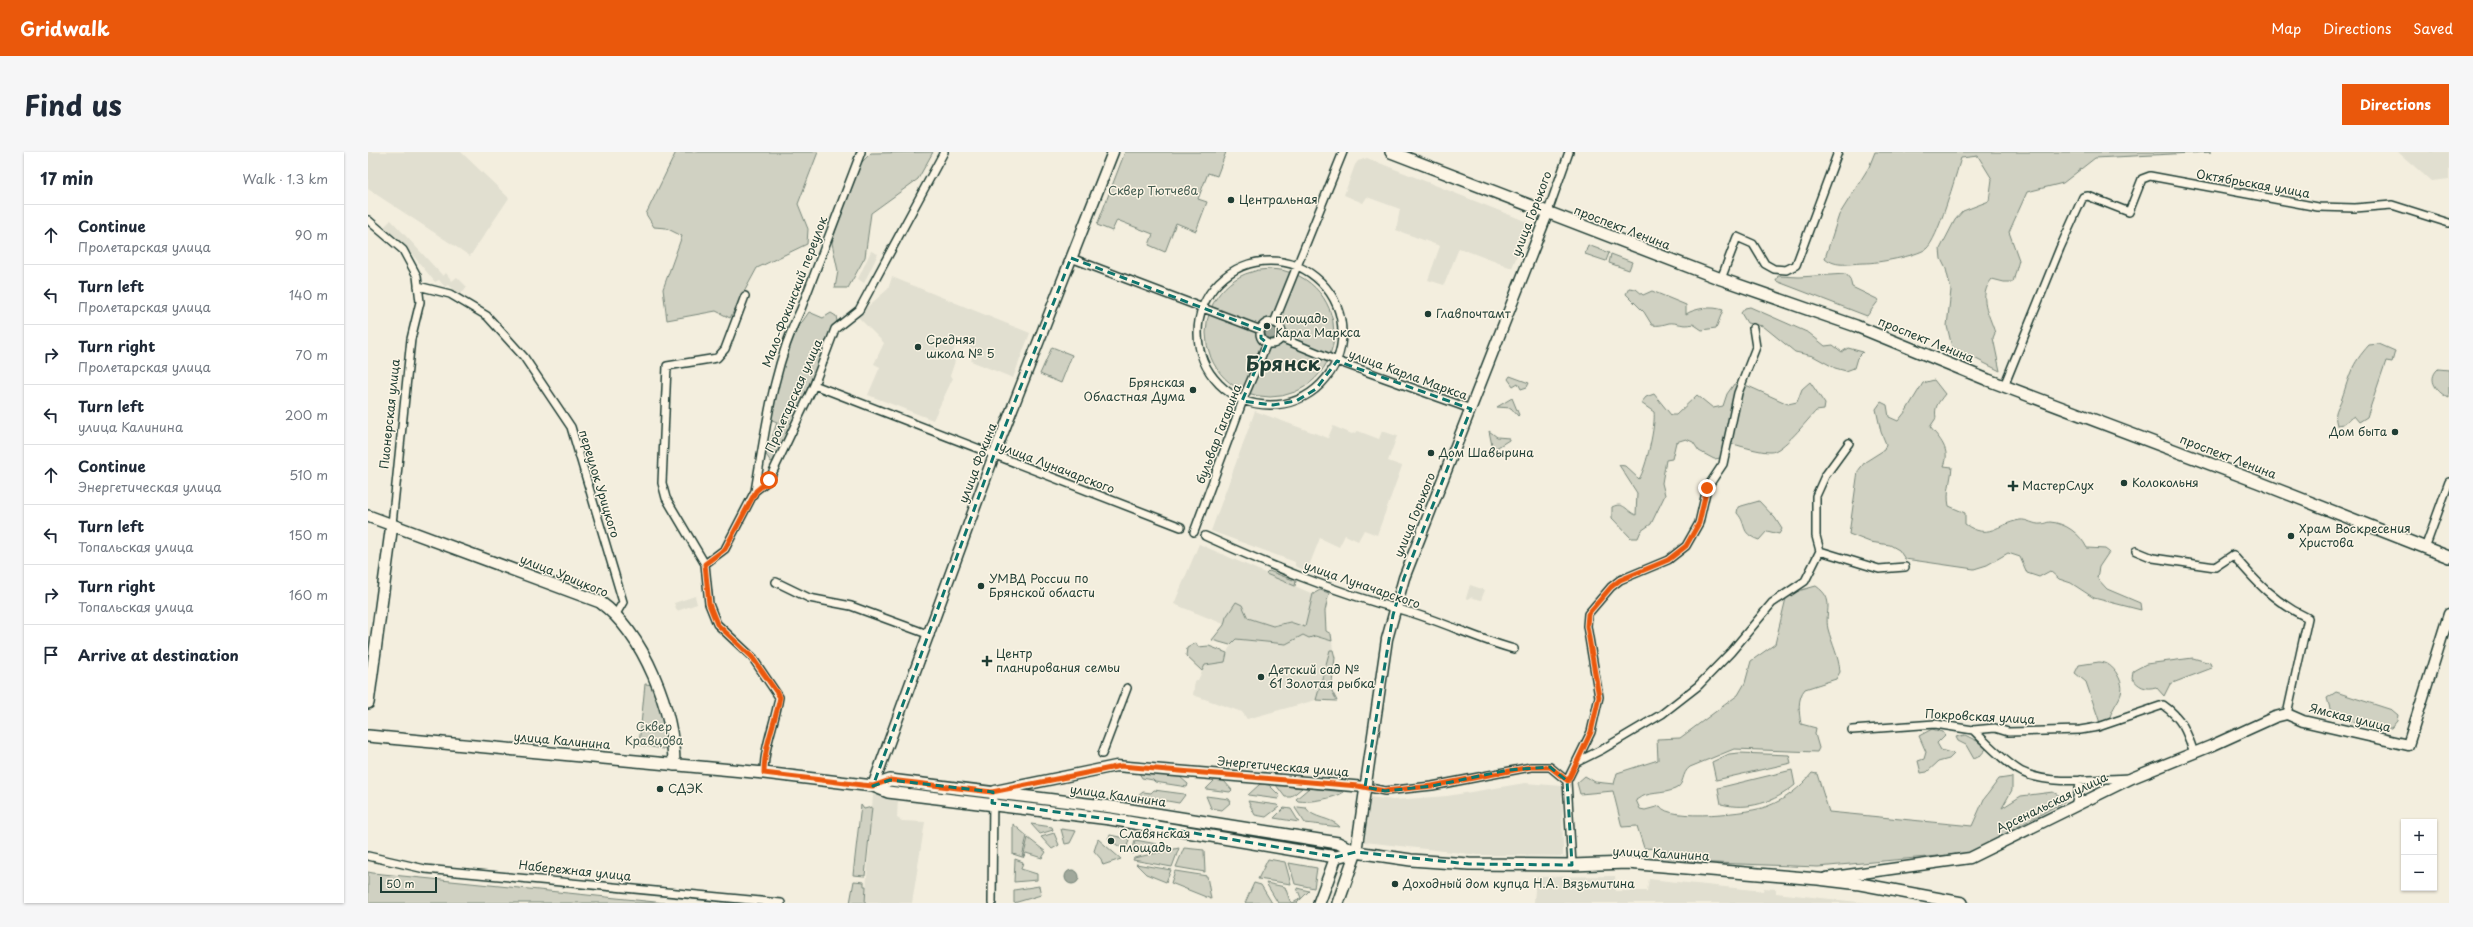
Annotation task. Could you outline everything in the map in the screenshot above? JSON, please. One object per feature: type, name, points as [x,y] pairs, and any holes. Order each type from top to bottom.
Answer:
[{"type":"main road","name":"проспект Ленина","points":[[1391,152],[1547,214],[1721,279],[1856,326],[2004,386],[2258,482],[2449,557]]},
{"type":"main road","name":"улица Урицкого","points":[[368,516],[600,602],[616,614],[652,672],[672,733],[674,765]]},
{"type":"main road","name":"Пионерская улица","points":[[368,703],[392,524]]},
{"type":"main road","name":"улица Калинина","points":[[368,736],[764,773],[873,786],[888,792],[992,803],[1122,821],[1336,857],[1356,852],[1411,860],[1454,863],[1572,865],[1627,863],[1818,879],[1860,884],[1962,903]]},
{"type":"main road","name":"улица Калинина","points":[[873,786],[890,780],[1112,807],[1332,842],[1345,845],[1356,852]]},
{"type":"main road","name":"улица Горького","points":[[1338,903],[1356,852]]},
{"type":"main road","points":[[1319,903],[1336,857]]},
{"type":"street","name":"Мало-Фокинский переулок","points":[[756,491],[776,375],[790,332],[801,309],[861,152]]},
{"type":"street","name":"Пролетарская улица","points":[[705,564],[725,549],[756,491],[769,480],[814,385],[835,329],[859,310],[944,152]]},
{"type":"street","name":"улица Фокина","points":[[873,786],[930,635],[994,455],[1113,152]]},
{"type":"street","points":[[1274,323],[1343,152]]},
{"type":"street","name":"улица Горького","points":[[1356,852],[1387,639],[1404,578],[1547,214],[1569,152]]},
{"type":"street","points":[[1721,279],[1736,237],[1753,244],[1765,264],[1774,269],[1786,270],[1796,265],[1838,152]]},
{"type":"street","name":"Октябрьская улица","points":[[2004,386],[2080,201],[2083,197],[2088,196],[2129,212],[2142,179],[2150,176],[2318,207],[2355,208],[2392,205],[2449,223]]},
{"type":"street","name":"Пионерская улица","points":[[368,220],[403,250],[417,276],[420,302],[411,339],[392,524]]},
{"type":"street","points":[[1071,258],[1201,309],[1261,330]]},
{"type":"street","name":"улица Карла Маркса","points":[[1279,260],[1297,265],[1322,281],[1336,302],[1343,326],[1341,350],[1332,372],[1316,389],[1296,401],[1273,405],[1246,401],[1234,396],[1212,376],[1201,355],[1197,332],[1201,309],[1213,287],[1232,270],[1254,261],[1279,260]]},
{"type":"street","name":"переулок Урицкого","points":[[418,286],[450,294],[487,316],[524,357],[571,427],[623,602],[616,614]]},
{"type":"street","points":[[745,296],[725,349],[717,358],[667,366],[662,483],[666,498],[705,564],[709,604],[717,624],[752,657],[780,697],[777,714],[764,754],[764,773]]},
{"type":"street","points":[[1267,323],[1274,323],[1282,331],[1281,338],[1276,343],[1266,344],[1261,338],[1261,330],[1267,323]]},
{"type":"street","points":[[1572,865],[1568,781],[1579,761],[1591,732],[1599,697],[1587,626],[1588,614],[1611,587],[1620,580],[1668,560],[1686,546],[1699,523],[1707,488],[1723,464],[1738,393],[1756,348],[1753,328]]},
{"type":"street","name":"улица Карла Маркса","points":[[1281,338],[1337,361],[1471,409]]},
{"type":"street","name":"бульвар Гагарина","points":[[1194,532],[1246,401],[1266,344]]},
{"type":"street","name":"улица Луначарского","points":[[814,385],[1181,527]]},
{"type":"street","points":[[1579,761],[1603,749],[1662,714],[1698,686],[1731,652],[1772,602],[1804,581],[1820,551],[1816,536],[1816,496],[1826,476],[1849,443]]},
{"type":"street","points":[[2425,548],[2449,482]]},
{"type":"street","name":"улица Луначарского","points":[[1205,536],[1291,573],[1487,642],[1514,649]]},
{"type":"street","points":[[1820,551],[1879,569],[1904,567]]},
{"type":"street","points":[[2136,551],[2153,558],[2215,566],[2233,555],[2257,582],[2284,606],[2308,618],[2287,714]]},
{"type":"street","points":[[776,582],[809,598],[851,606],[930,635]]},
{"type":"street","name":"Ямская улица","points":[[2287,714],[2303,721],[2408,745],[2449,614]]},
{"type":"street","points":[[1102,754],[1128,688]]},
{"type":"street","name":"Покровская улица","points":[[1852,730],[1935,724],[1973,730],[1995,728],[2008,732],[2080,730],[2098,727],[2163,705],[2175,713],[2185,727],[2194,753]]},
{"type":"street","name":"Арсенальская улица","points":[[1818,879],[1970,858],[2132,778],[2194,753],[2275,717],[2287,714]]},
{"type":"street","points":[[1973,730],[2022,772],[2041,779],[2082,780],[2132,778]]},
{"type":"street","name":"Энергетическая улица","points":[[992,792],[1116,766],[1365,787],[1385,791],[1432,786],[1530,767],[1550,767],[1568,781]]},
{"type":"street","points":[[2075,806],[2082,780]]},
{"type":"street","points":[[992,792],[992,903]]},
{"type":"street","name":"Набережная улица","points":[[368,856],[425,870],[781,903]]},
{"type":"highlighted area","points":[[1071,258],[1261,330],[1261,338],[1267,343],[1242,401],[1273,405],[1296,401],[1316,389],[1337,361],[1471,409],[1404,578],[1393,615],[1365,787],[1385,791],[1432,786],[1508,770],[1550,767],[1567,781],[1572,865],[1469,864],[1356,852],[1336,857],[1122,821],[992,803],[993,792],[890,780],[873,786],[994,455]]},
{"type":"shaded area","points":[[368,152],[461,152],[509,198],[470,256],[368,189]]},
{"type":"shaded area","points":[[2398,152],[2449,152],[2449,179],[2431,181]]},
{"type":"shaded area","points":[[1367,158],[1530,223],[1512,268],[1459,248],[1444,285],[1428,280],[1440,246],[1396,230],[1400,209],[1367,197],[1363,203],[1344,195],[1355,165],[1358,161]]},
{"type":"shaded area","points":[[391,220],[443,276],[446,273],[452,281],[457,277],[467,287],[460,294],[448,285],[445,287],[439,280],[435,282],[411,253],[384,227]]},
{"type":"shaded area","points":[[871,251],[878,254],[864,283],[858,279]]},
{"type":"shaded area","name":"Средняя школа № 5","points":[[892,277],[1030,333],[1013,378],[971,361],[976,349],[956,344],[952,354],[952,359],[955,361],[950,376],[953,378],[933,420],[868,395],[880,367],[874,364],[884,343],[857,316],[888,289]]},
{"type":"shaded area","points":[[1269,327],[1273,327],[1277,333],[1273,339],[1269,339],[1265,335],[1265,331]]},
{"type":"shaded area","points":[[1255,411],[1328,438],[1333,426],[1352,434],[1358,431],[1379,439],[1382,431],[1397,436],[1388,461],[1402,466],[1377,535],[1364,530],[1358,541],[1345,535],[1339,547],[1320,538],[1307,571],[1295,566],[1295,562],[1211,531]]},
{"type":"shaded area","points":[[1199,544],[1313,594],[1305,627],[1290,622],[1273,626],[1248,618],[1242,605],[1241,631],[1174,604]]},
{"type":"shaded area","points":[[1470,585],[1485,590],[1481,600],[1470,597],[1469,599],[1466,598]]},
{"type":"shaded area","points":[[695,596],[697,604],[677,611],[674,603]]},
{"type":"shaded area","name":"Детский сад № 61 Золотая рыбка","points":[[1303,634],[1332,641],[1333,650],[1331,650],[1316,700],[1247,719],[1242,712],[1193,695],[1195,680],[1198,680],[1205,665],[1225,662],[1228,650],[1235,639],[1286,644]]},
{"type":"shaded area","points":[[1525,783],[1562,786],[1563,856],[1478,855],[1365,842],[1369,797],[1393,800],[1447,796]]},
{"type":"shaded area","points":[[873,795],[898,798],[897,818],[902,821],[925,822],[912,903],[865,903]]},
{"type":"shaded area","points":[[1069,870],[1075,870],[1079,874],[1079,880],[1075,884],[1069,884],[1065,880],[1065,874]]},
{"type":"shaded area","points":[[1615,876],[1616,891],[1647,891],[1649,879],[1763,891],[1764,888],[1776,889],[1776,893],[1866,903],[1534,903],[1536,877]]},
{"type":"green space","points":[[676,152],[818,152],[798,204],[808,229],[807,244],[757,268],[730,318],[716,311],[667,320],[663,289],[682,236],[666,228],[654,227],[646,214]]},
{"type":"green space","points":[[933,152],[918,179],[871,213],[865,257],[848,288],[835,288],[838,271],[832,243],[846,193],[858,166],[871,153]]},
{"type":"green space","name":"Сквер Тютчева","points":[[1125,152],[1226,152],[1217,176],[1208,173],[1198,199],[1207,202],[1196,231],[1176,223],[1165,252],[1149,245],[1153,234],[1117,220],[1112,231],[1097,225]]},
{"type":"green space","points":[[1875,152],[2211,152],[2095,158],[2063,183],[2027,192],[2009,232],[2019,260],[2013,282],[2004,282],[1992,279],[1985,292],[1987,312],[1995,333],[1993,338],[2000,371],[1952,347],[1947,326],[1951,290],[1946,269],[1941,259],[1940,249],[1955,220],[1963,211],[1989,201],[1992,179],[1978,156],[1961,158],[1936,233],[1926,249],[1906,257],[1871,263],[1839,264],[1825,258],[1839,215],[1869,167]]},
{"type":"green space","points":[[1588,245],[1609,253],[1606,261],[1585,254]]},
{"type":"green space","points":[[1611,254],[1632,262],[1629,270],[1609,263]]},
{"type":"green space","points":[[1264,269],[1276,269],[1289,272],[1306,280],[1319,292],[1331,314],[1334,333],[1333,345],[1329,357],[1323,369],[1311,382],[1289,394],[1276,397],[1264,397],[1251,394],[1234,386],[1221,374],[1209,352],[1206,339],[1206,327],[1209,314],[1217,297],[1229,284],[1251,272]]},
{"type":"green space","points":[[1846,274],[1850,279],[1852,287],[1879,300],[1867,316],[1776,281],[1778,276],[1799,277]]},
{"type":"green space","points":[[1629,288],[1636,289],[1643,295],[1652,291],[1686,305],[1686,314],[1694,310],[1704,308],[1723,310],[1716,328],[1702,330],[1693,324],[1686,325],[1672,323],[1652,325],[1644,312],[1626,294]]},
{"type":"green space","points":[[1750,307],[1809,333],[1825,346],[1833,345],[1842,352],[1848,348],[1863,352],[1857,358],[1854,368],[1846,371],[1835,368],[1813,356],[1795,352],[1763,326],[1747,323],[1741,313],[1745,308]]},
{"type":"green space","points":[[809,312],[823,318],[831,313],[836,316],[837,321],[777,459],[771,462],[765,453],[769,447],[777,422],[770,419],[777,376],[791,338]]},
{"type":"green space","points":[[2379,344],[2395,351],[2392,362],[2386,361],[2367,417],[2359,422],[2354,416],[2343,424],[2337,425],[2336,411],[2349,376],[2358,358],[2369,345]]},
{"type":"green space","points":[[1052,347],[1072,355],[1061,383],[1040,374]]},
{"type":"green space","points":[[2438,369],[2449,370],[2449,398],[2438,390],[2433,382],[2433,377]]},
{"type":"green space","points":[[1510,376],[1529,383],[1527,387],[1521,389],[1518,383],[1513,386],[1508,379]]},
{"type":"green space","points":[[1934,380],[1945,394],[1937,405],[1936,418],[1930,427],[1941,440],[1945,450],[1946,460],[1944,466],[1952,467],[1948,491],[1949,506],[1965,513],[1965,524],[1980,531],[1992,530],[2020,520],[2025,520],[2036,524],[2050,522],[2067,527],[2081,538],[2087,548],[2105,549],[2109,552],[2099,567],[2097,578],[2107,589],[2140,603],[2141,610],[2094,598],[2071,583],[2059,579],[2050,571],[2039,577],[2027,573],[2020,557],[2008,553],[1987,565],[1974,569],[1905,559],[1899,550],[1890,545],[1870,542],[1849,534],[1858,471],[1865,462],[1884,450],[1886,444],[1881,432],[1876,409],[1881,402],[1887,405],[1889,417],[1898,421],[1923,383]]},
{"type":"green space","points":[[1810,382],[1825,404],[1824,410],[1816,411],[1788,442],[1781,447],[1775,451],[1766,452],[1733,444],[1721,458],[1714,459],[1699,451],[1693,442],[1686,439],[1676,442],[1672,459],[1666,460],[1662,483],[1665,495],[1651,524],[1641,531],[1638,538],[1631,538],[1612,518],[1612,507],[1616,505],[1625,507],[1636,515],[1637,493],[1619,465],[1625,466],[1639,479],[1642,474],[1652,436],[1654,418],[1654,412],[1641,403],[1646,397],[1654,394],[1671,415],[1676,415],[1697,395],[1713,408],[1723,406],[1727,394],[1734,384],[1748,386],[1788,404],[1797,402],[1802,389]]},
{"type":"green space","points":[[1512,398],[1519,415],[1518,416],[1511,408],[1497,407]]},
{"type":"green space","points":[[1489,431],[1497,437],[1509,438],[1509,440],[1493,450]]},
{"type":"green space","points":[[1759,501],[1775,518],[1782,529],[1779,534],[1767,531],[1759,540],[1746,532],[1737,513],[1738,507]]},
{"type":"green space","points":[[1269,571],[1296,581],[1295,586],[1266,574]]},
{"type":"green space","points":[[1816,586],[1826,596],[1828,601],[1828,629],[1837,656],[1840,672],[1836,679],[1805,689],[1802,693],[1799,710],[1801,724],[1816,728],[1815,734],[1819,748],[1817,752],[1734,749],[1690,767],[1685,772],[1680,785],[1675,789],[1645,795],[1636,800],[1640,809],[1645,810],[1660,806],[1666,811],[1678,814],[1711,815],[1759,809],[1775,803],[1787,796],[1803,784],[1812,773],[1817,774],[1829,812],[1972,826],[1984,799],[1999,779],[2012,777],[2012,790],[2002,808],[2021,796],[2053,792],[2067,800],[1970,853],[1818,867],[1662,861],[1658,849],[1644,848],[1637,826],[1622,827],[1613,791],[1580,794],[1577,783],[1585,776],[1595,782],[1614,784],[1617,773],[1658,760],[1657,739],[1680,738],[1738,695],[1745,683],[1751,661],[1775,644],[1787,594]]},
{"type":"green space","points":[[1320,590],[1329,593],[1325,611],[1326,631],[1331,634],[1332,641],[1315,636],[1309,638],[1303,635],[1286,644],[1236,639],[1230,645],[1212,640],[1224,625],[1226,617],[1236,602],[1242,605],[1248,618],[1273,626],[1290,622],[1305,627],[1313,594]]},
{"type":"green space","points":[[1196,643],[1198,647],[1209,646],[1227,653],[1225,662],[1205,665],[1202,671],[1186,656],[1187,648]]},
{"type":"green space","points":[[1330,650],[1333,650],[1335,658],[1331,689],[1337,701],[1316,700]]},
{"type":"green space","points":[[2193,658],[2210,663],[2212,668],[2170,684],[2164,696],[2156,687],[2142,687],[2132,678],[2133,671],[2146,664]]},
{"type":"green space","points":[[2099,662],[2110,665],[2114,669],[2121,681],[2122,688],[2109,721],[2100,723],[2086,682],[2075,673],[2079,665]]},
{"type":"green space","name":"Сквер Кравцова","points":[[645,684],[655,685],[668,736],[664,749],[639,745]]},
{"type":"green space","points":[[2336,692],[2392,710],[2398,715],[2397,721],[2391,728],[2384,729],[2368,727],[2331,712],[2327,698]]},
{"type":"green space","points":[[1932,729],[1943,732],[1945,735],[1937,743],[1941,750],[1954,754],[1949,759],[1938,762],[1927,772],[1921,773],[1918,761],[1924,759],[1926,752],[1919,736]]},
{"type":"green space","points":[[1965,735],[1977,741],[1986,749],[1980,756],[1974,759],[1966,745],[1958,741],[1956,737]]},
{"type":"green space","points":[[1729,754],[1789,755],[1791,763],[1716,780],[1712,762]]},
{"type":"green space","points":[[1792,770],[1795,785],[1779,796],[1761,804],[1751,806],[1731,806],[1721,804],[1718,788]]},
{"type":"green space","points":[[1139,773],[1180,777],[1188,784],[1187,787],[1155,782],[1153,780],[1142,778]]},
{"type":"green space","points":[[1215,780],[1224,781],[1232,790],[1230,792],[1206,789]]},
{"type":"green space","points":[[1260,784],[1269,785],[1280,796],[1278,799],[1248,795]]},
{"type":"green space","points":[[1276,785],[1302,788],[1291,797],[1285,797]]},
{"type":"green space","points":[[1309,788],[1344,792],[1329,798],[1315,801],[1298,801],[1296,799]]},
{"type":"green space","points":[[1154,790],[1185,795],[1179,803],[1138,796],[1143,792],[1151,793]]},
{"type":"green space","points":[[1206,796],[1229,799],[1231,802],[1222,810],[1211,808]]},
{"type":"green space","points":[[1248,801],[1277,805],[1279,807],[1266,817],[1255,815]]},
{"type":"green space","points":[[861,805],[864,809],[872,807],[865,876],[853,875]]},
{"type":"green space","points":[[1284,808],[1291,809],[1299,822],[1274,818]]},
{"type":"green space","points":[[1295,808],[1306,808],[1309,812],[1332,821],[1340,827],[1305,823]]},
{"type":"green space","points":[[1013,824],[1027,836],[1022,857],[1013,854]]},
{"type":"green space","points":[[1031,824],[1052,827],[1053,830],[1040,834]]},
{"type":"green space","points":[[1061,829],[1076,831],[1070,843],[1065,844]]},
{"type":"green space","points":[[1054,833],[1059,845],[1052,849],[1041,837]]},
{"type":"green space","points":[[1110,835],[1129,839],[1126,851],[1108,839]]},
{"type":"green space","points":[[1028,838],[1046,852],[1042,858],[1026,853],[1023,858]]},
{"type":"green space","points":[[1098,839],[1121,859],[1103,865],[1101,859],[1094,851]]},
{"type":"green space","points":[[1135,840],[1157,844],[1132,854]]},
{"type":"green space","points":[[1179,848],[1172,867],[1133,860],[1134,858]]},
{"type":"green space","points":[[1184,848],[1204,850],[1205,872],[1176,867]]},
{"type":"green space","points":[[1015,859],[1023,862],[1021,869],[1037,874],[1037,880],[1014,882]]},
{"type":"green space","points":[[1268,859],[1285,862],[1291,884],[1258,879]]},
{"type":"green space","points":[[1289,863],[1317,868],[1314,888],[1295,884]]},
{"type":"green space","points":[[1136,864],[1171,870],[1166,882],[1146,874]]},
{"type":"green space","points":[[1175,871],[1207,876],[1211,899],[1171,883]]},
{"type":"green space","points":[[368,872],[373,873],[665,903],[368,903]]},
{"type":"green space","points":[[854,881],[864,882],[864,886],[866,886],[865,903],[850,903]]},
{"type":"green space","points":[[1254,883],[1261,885],[1272,903],[1245,903]]},
{"type":"green space","points":[[1266,883],[1285,887],[1290,901],[1293,903],[1278,903]]},
{"type":"green space","points":[[1039,886],[1041,895],[1014,903],[1014,890]]},
{"type":"green space","points":[[1297,888],[1309,891],[1297,903],[1293,903],[1301,898]]},
{"type":"place","name":"Центральная","points":[[1231,200]]},
{"type":"place","name":"Главпочтамт","points":[[1428,314]]},
{"type":"place","name":"площадь Карла Маркса","points":[[1267,326]]},
{"type":"place","name":"Средняя школа № 5","points":[[918,347]]},
{"type":"place","name":"Брянская Областная Дума","points":[[1193,390]]},
{"type":"place","name":"Дом быта","points":[[2395,432]]},
{"type":"place","name":"Дом Шавырина","points":[[1431,453]]},
{"type":"place","name":"Колокольня","points":[[2124,483]]},
{"type":"place","name":"МастерСлух","points":[[2013,486]]},
{"type":"place","name":"Храм Воскресения Христова","points":[[2291,536]]},
{"type":"place","name":"УМВД России по Брянской области","points":[[981,586]]},
{"type":"place","name":"Центр планирования семьи","points":[[987,661]]},
{"type":"place","name":"Детский сад № 61 Золотая рыбка","points":[[1261,677]]},
{"type":"place","name":"СДЭК","points":[[660,789]]},
{"type":"place","name":"Славянская площадь","points":[[1111,841]]},
{"type":"place","name":"Доходный дом купца Н.А. Вязьмитина","points":[[1395,884]]},
{"type":"district","name":"Брянск","points":[[1283,364]]},
{"type":"route","points":[[769,480],[756,491],[725,549],[705,564],[709,604],[717,624],[752,657],[780,697],[777,714],[764,754],[764,773],[873,786],[890,780],[992,792],[1116,766],[1358,786],[1385,791],[1432,786],[1508,770],[1530,767],[1550,767],[1568,781],[1579,761],[1591,732],[1599,697],[1596,672],[1587,626],[1588,614],[1611,587],[1620,580],[1668,560],[1686,546],[1699,523],[1707,488]]}]
